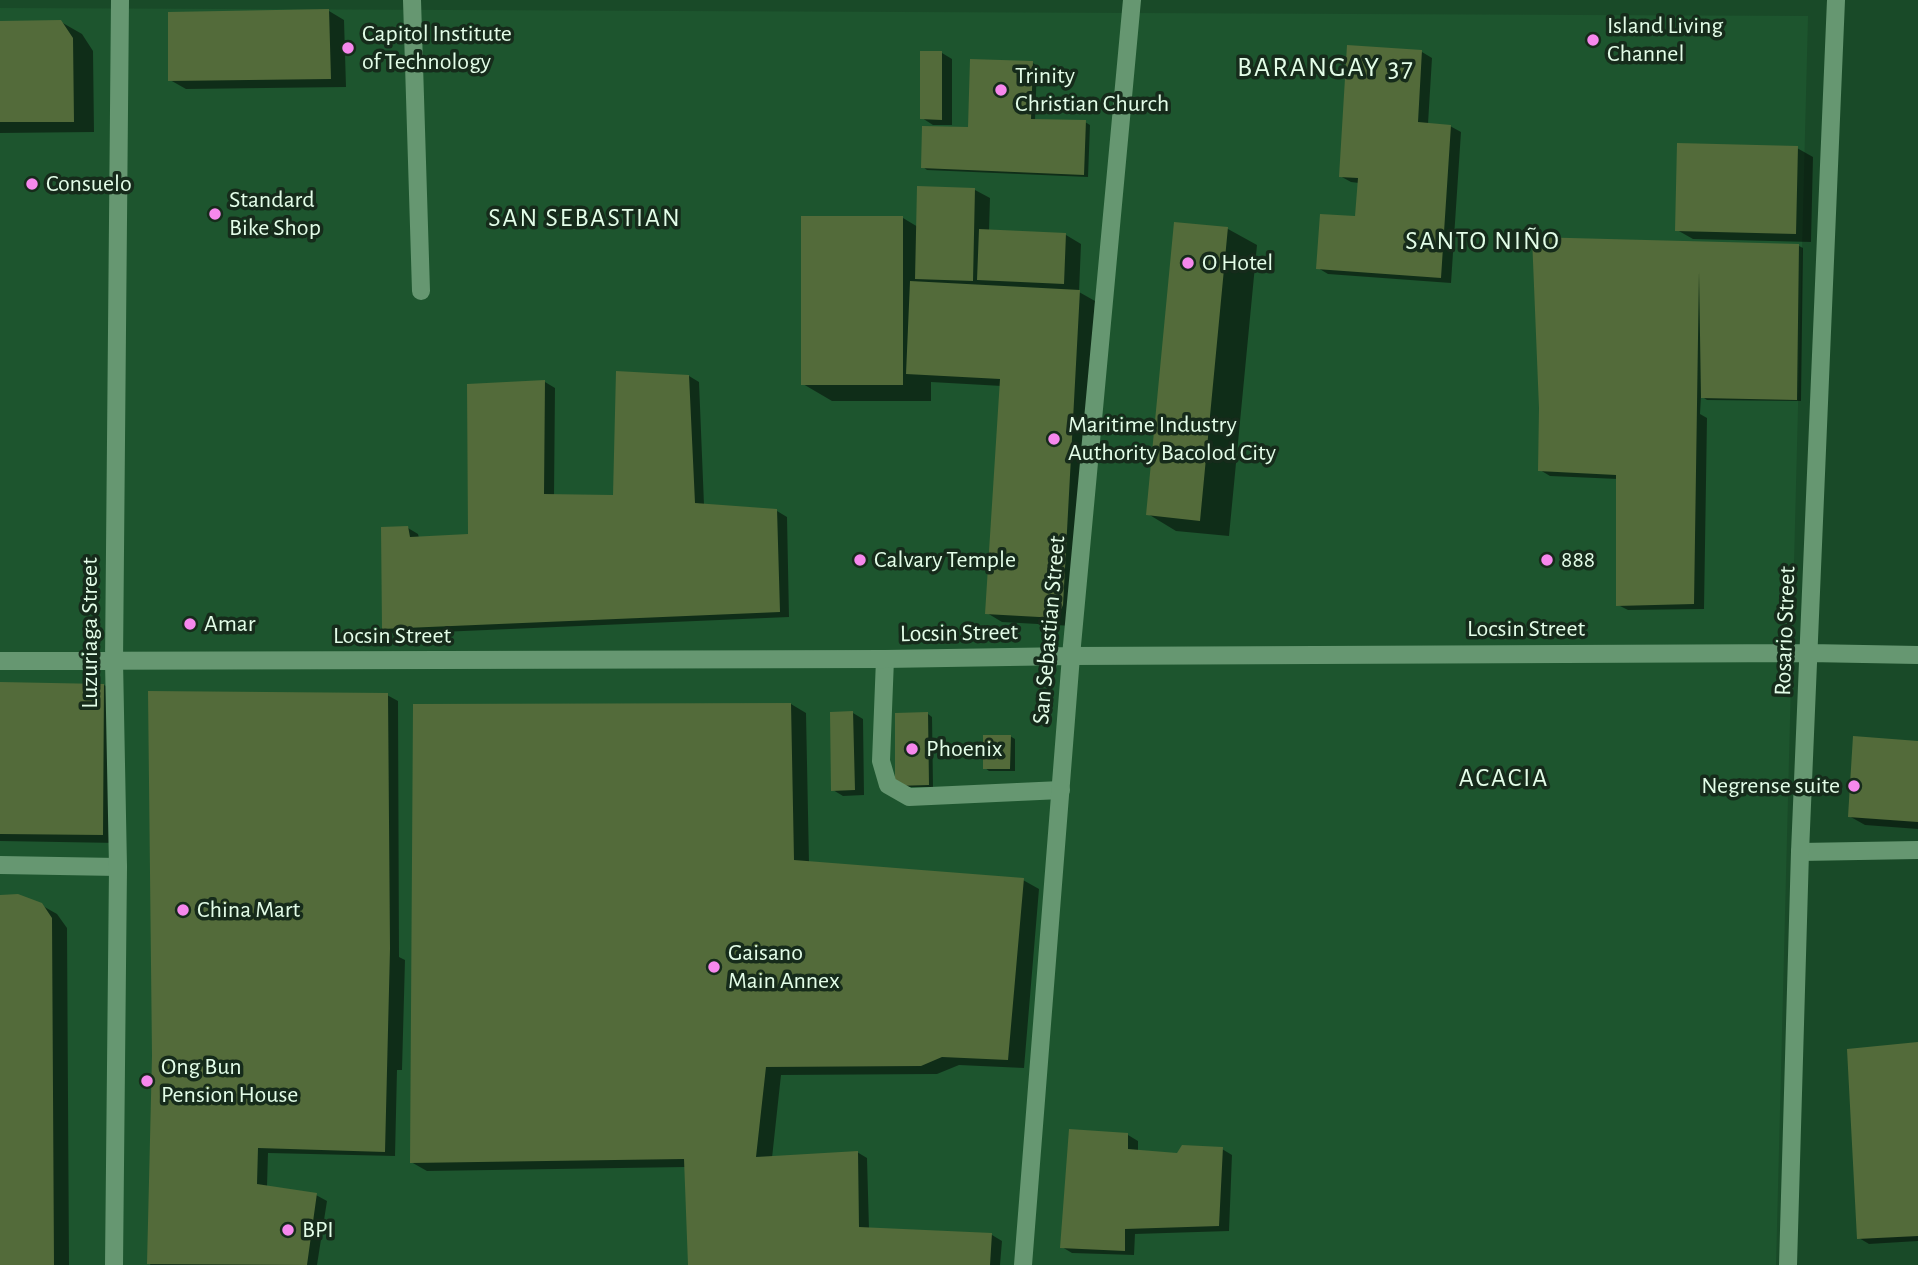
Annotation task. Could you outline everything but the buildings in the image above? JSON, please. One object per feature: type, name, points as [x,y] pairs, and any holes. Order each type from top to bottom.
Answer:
[{"type":"street","name":"Luzuriaga Street","points":[[114,1265],[118,867],[114,661],[120,0]]},
{"type":"street","points":[[412,0],[421,291]]},
{"type":"street","name":"San Sebastian Street","points":[[1023,1265],[1071,656],[1132,0]]},
{"type":"street","name":"Rosario Street","points":[[1788,1265],[1800,852],[1836,0]]},
{"type":"street","name":"Locsin Street","points":[[0,661],[1809,653],[1918,655]]},
{"type":"street","points":[[884,659],[881,761],[888,785],[909,797],[1061,790]]},
{"type":"street","points":[[1800,852],[1918,850]]},
{"type":"street","points":[[0,865],[118,867]]},
{"type":"shaded area","points":[[0,8],[1808,16],[1776,1265],[0,1265]]},
{"type":"place","name":"Island Living Channel","points":[[1593,40]]},
{"type":"place","name":"Capitol Institute of Technology","points":[[348,48]]},
{"type":"place","name":"Trinity Christian Church","points":[[1001,90]]},
{"type":"place","name":"Consuelo","points":[[32,184]]},
{"type":"place","name":"Standard Bike Shop","points":[[215,214]]},
{"type":"place","name":"O Hotel","points":[[1188,263]]},
{"type":"place","name":"Maritime Industry Authority Bacolod City","points":[[1054,439]]},
{"type":"place","name":"Calvary Temple","points":[[860,560]]},
{"type":"place","name":"888","points":[[1547,560]]},
{"type":"place","name":"Amar","points":[[190,624]]},
{"type":"place","name":"Phoenix","points":[[912,749]]},
{"type":"place","name":"Negrense suite","points":[[1854,786]]},
{"type":"place","name":"China Mart","points":[[183,910]]},
{"type":"place","name":"Gaisano Main Annex","points":[[714,967]]},
{"type":"place","name":"Ong Bun Pension House","points":[[147,1081]]},
{"type":"place","name":"BPI","points":[[288,1230]]},
{"type":"district","name":"BARANGAY 37","points":[[1326,68]]},
{"type":"district","name":"SAN SEBASTIAN","points":[[585,218]]},
{"type":"district","name":"SANTO NIÑO","points":[[1483,241]]},
{"type":"district","name":"ACACIA","points":[[1504,778]]}]
